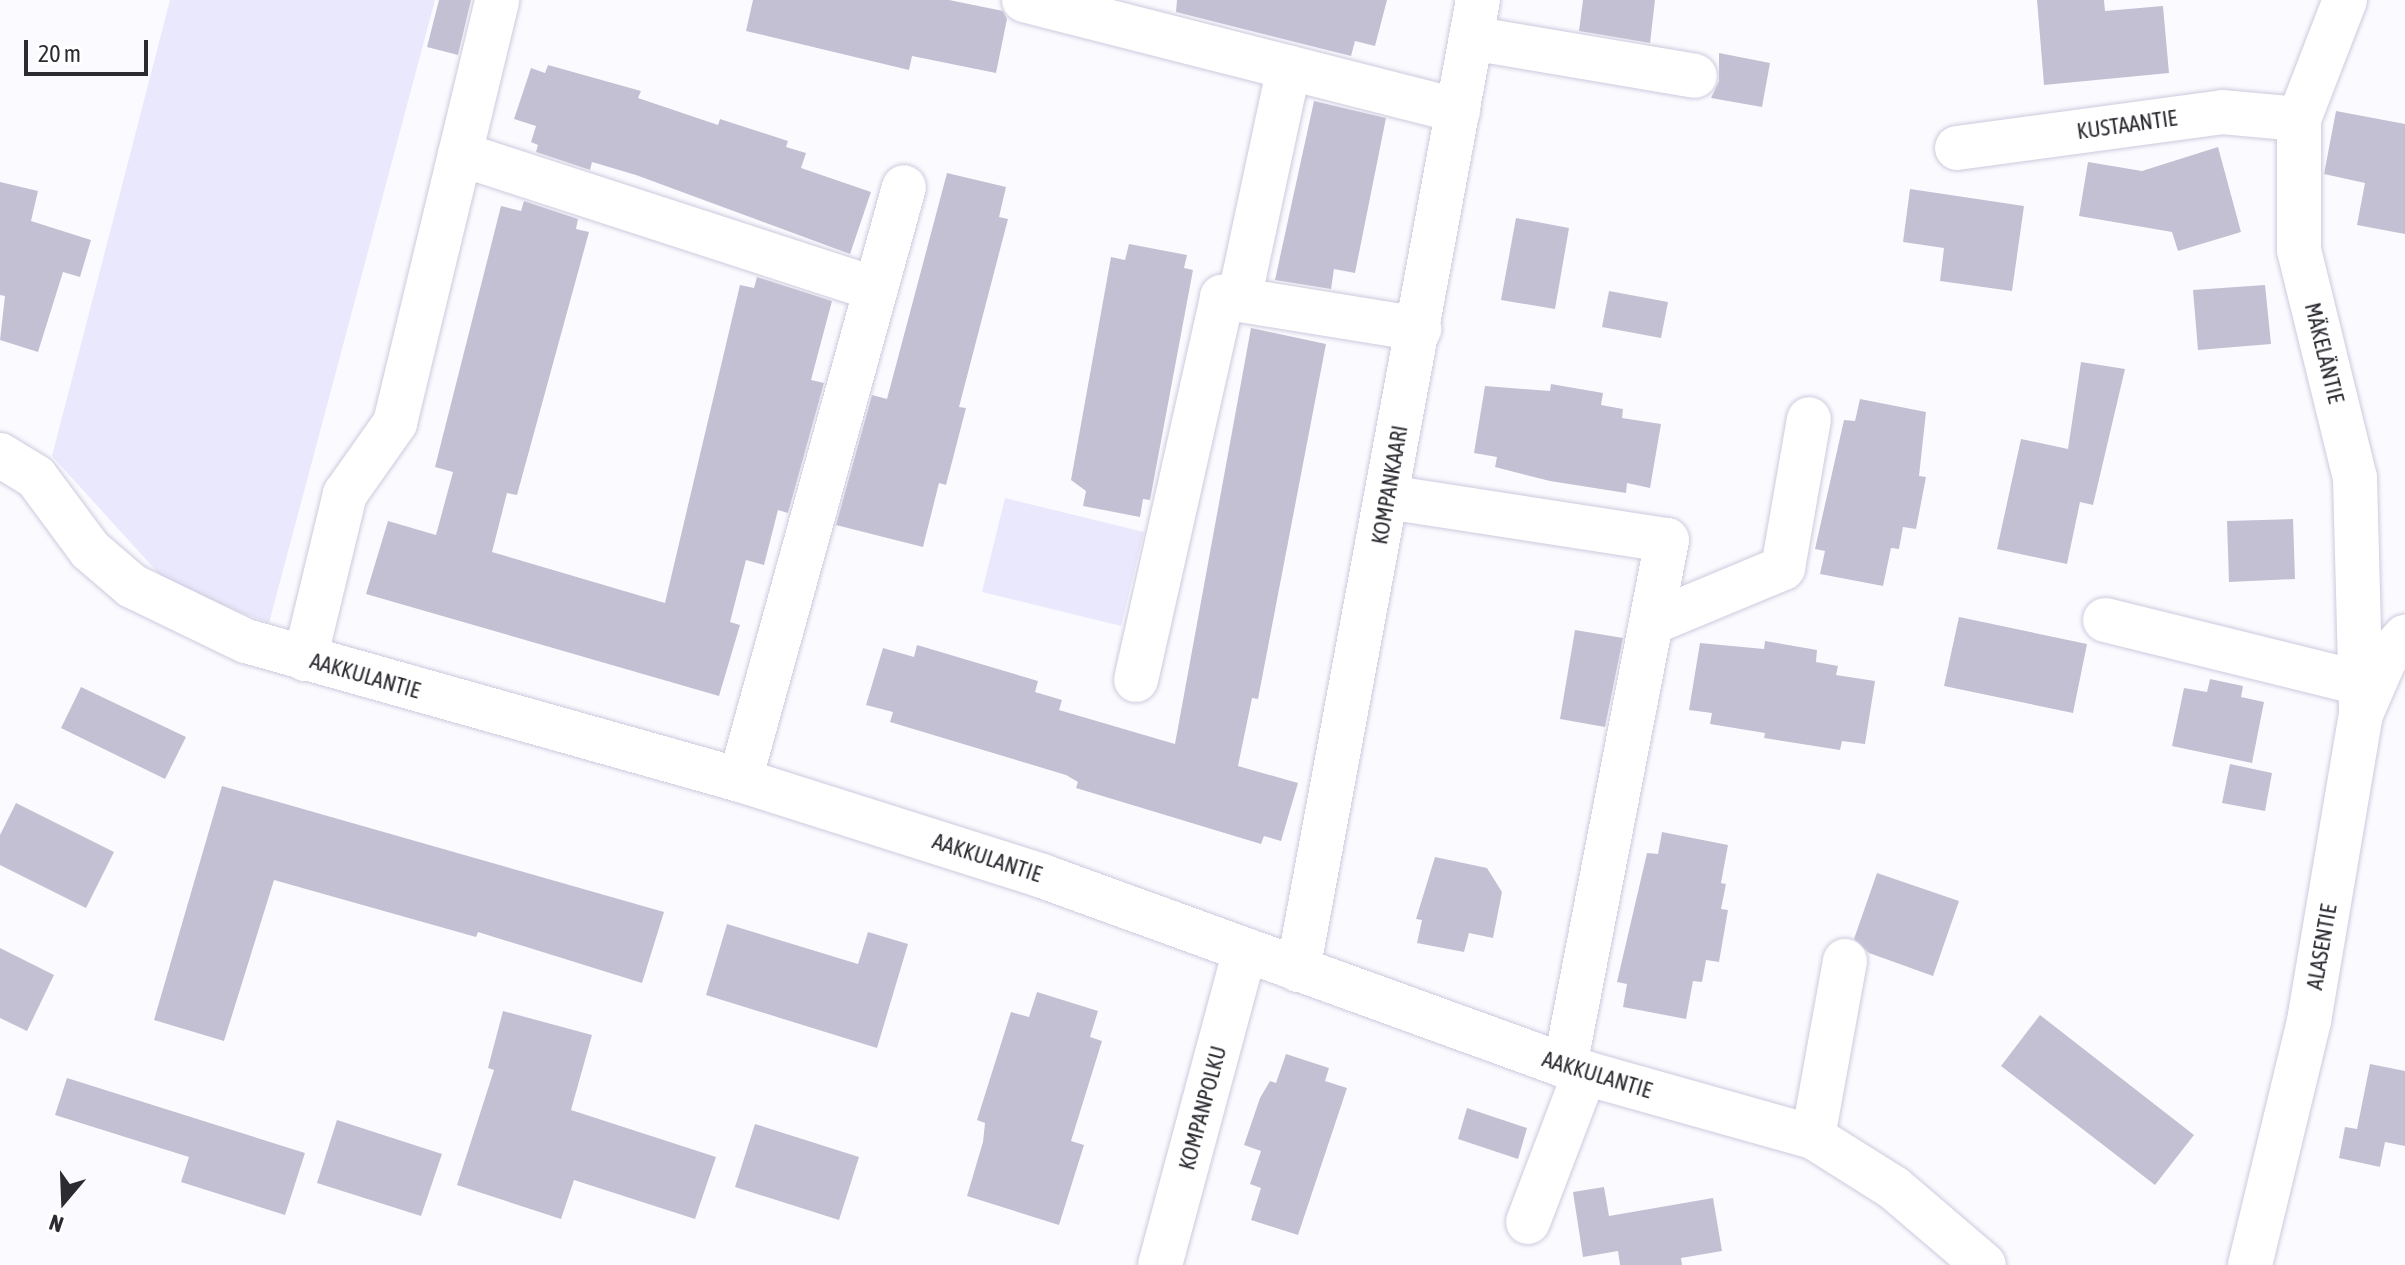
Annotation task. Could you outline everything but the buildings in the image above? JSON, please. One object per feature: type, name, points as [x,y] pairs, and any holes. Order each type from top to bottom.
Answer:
[{"type":"street","points":[[305,659],[345,494],[395,423],[497,0]]},
{"type":"street","points":[[1024,0],[1458,111]]},
{"type":"street","name":"MÄKELÄNTIE","points":[[2345,0],[2299,119],[2299,250],[2355,478],[2360,698]]},
{"type":"street","points":[[1474,19],[1695,76]]},
{"type":"street","name":"KOMPANKAARI","points":[[1298,970],[1388,497],[1474,19]]},
{"type":"street","points":[[1239,300],[1289,67]]},
{"type":"street","name":"KUSTAANTIE","points":[[1957,148],[2222,112],[2299,119]]},
{"type":"street","points":[[460,154],[876,289]]},
{"type":"street","points":[[740,780],[904,187]]},
{"type":"street","points":[[1136,680],[1222,297],[1419,329]]},
{"type":"street","points":[[1651,623],[1783,568],[1809,419]]},
{"type":"street","name":"AAKKULANTIE","points":[[0,455],[36,477],[90,550],[132,586],[232,635],[305,659],[740,780],[1042,876],[1575,1070],[1813,1137],[1894,1188],[1984,1265]]},
{"type":"street","points":[[1388,497],[1667,540],[1575,1070],[1528,1222]]},
{"type":"street","points":[[2105,620],[2360,698]]},
{"type":"street","name":"ALASENTIE","points":[[2250,1265],[2309,1021],[2360,698],[2385,659],[2405,637]]},
{"type":"street","name":"KOMPANPOLKU","points":[[1160,1265],[1245,951]]},
{"type":"street","points":[[1813,1137],[1845,961]]},
{"type":"shaded area","points":[[170,0],[435,0],[269,623],[170,586],[52,456]]},
{"type":"shaded area","points":[[1005,498],[1144,532],[1121,626],[982,592]]}]
